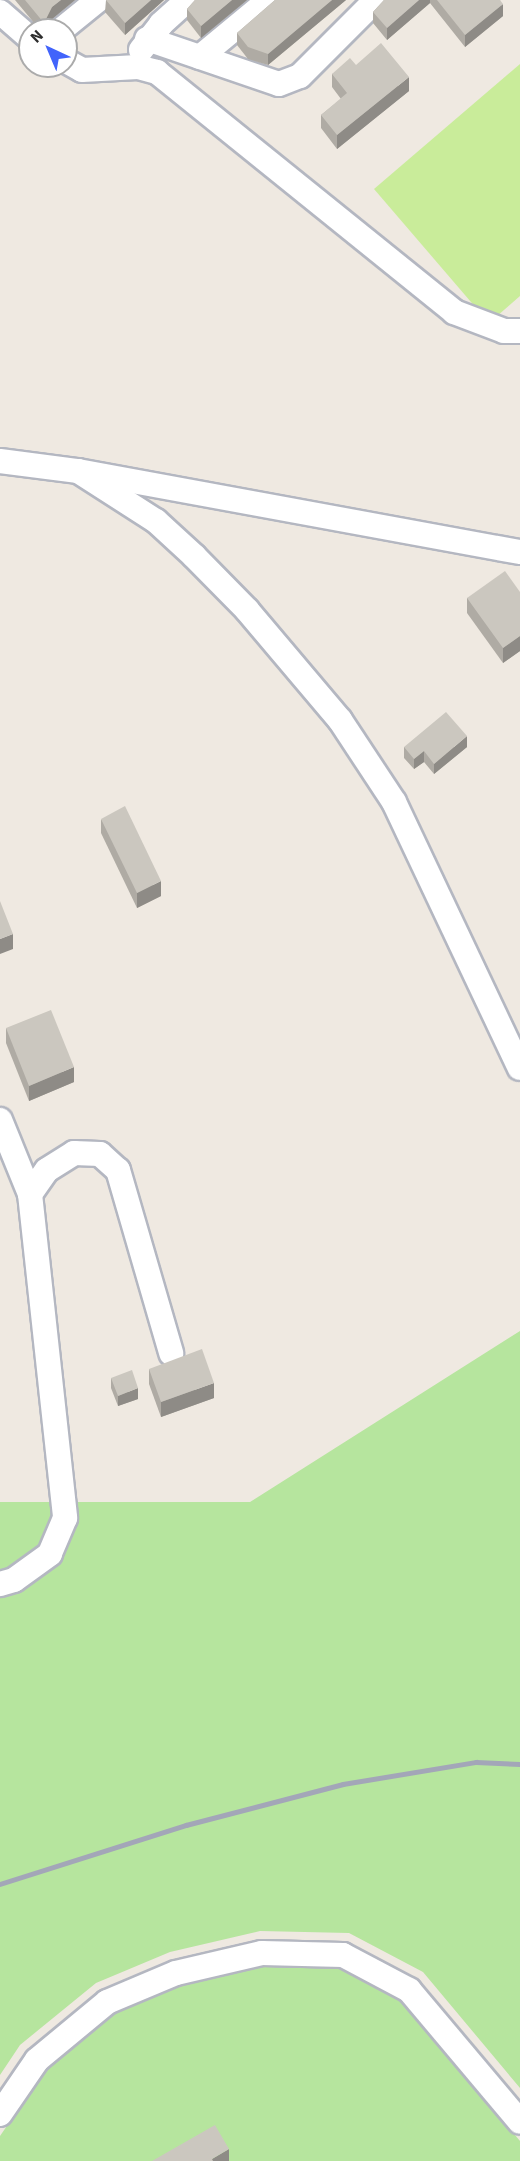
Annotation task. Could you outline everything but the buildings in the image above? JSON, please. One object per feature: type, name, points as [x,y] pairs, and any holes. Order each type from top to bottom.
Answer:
[{"type":"street","points":[[76,18],[98,0]]},
{"type":"street","points":[[138,67],[147,39],[188,0]]},
{"type":"street","points":[[200,57],[269,0]]},
{"type":"street","points":[[147,39],[279,84],[288,83],[300,76],[376,0]]},
{"type":"street","points":[[6,8],[18,23]]},
{"type":"street","points":[[78,68],[82,70],[138,67],[157,72],[454,312],[504,331],[520,331]]},
{"type":"street","points":[[0,461],[78,471],[520,552]]},
{"type":"street","points":[[78,471],[156,521],[194,556],[247,610],[340,720],[394,802],[520,1068]]},
{"type":"street","points":[[0,1120],[30,1194],[66,1518],[50,1554],[14,1580],[0,1584]]},
{"type":"street","points":[[30,1194],[47,1170],[74,1153],[100,1154],[118,1170],[171,1353]]},
{"type":"street","points":[[0,2114],[37,2060],[107,2002],[176,1973],[262,1953],[343,1955],[409,1990],[520,2122]]},
{"type":"green space","points":[[520,64],[520,296],[489,323],[374,189]]},
{"type":"green space","points":[[520,1331],[520,2088],[423,1972],[349,1933],[260,1931],[170,1952],[96,1983],[20,2045],[0,2075],[0,1502],[250,1502]]},
{"type":"green space","points":[[263,1965],[340,1967],[401,2000],[520,2141],[520,2161],[0,2161],[0,2136],[46,2069],[114,2013],[180,1985]]},
{"type":"railway","points":[[0,1884],[186,1825],[343,1784],[476,1762],[520,1764]]}]
